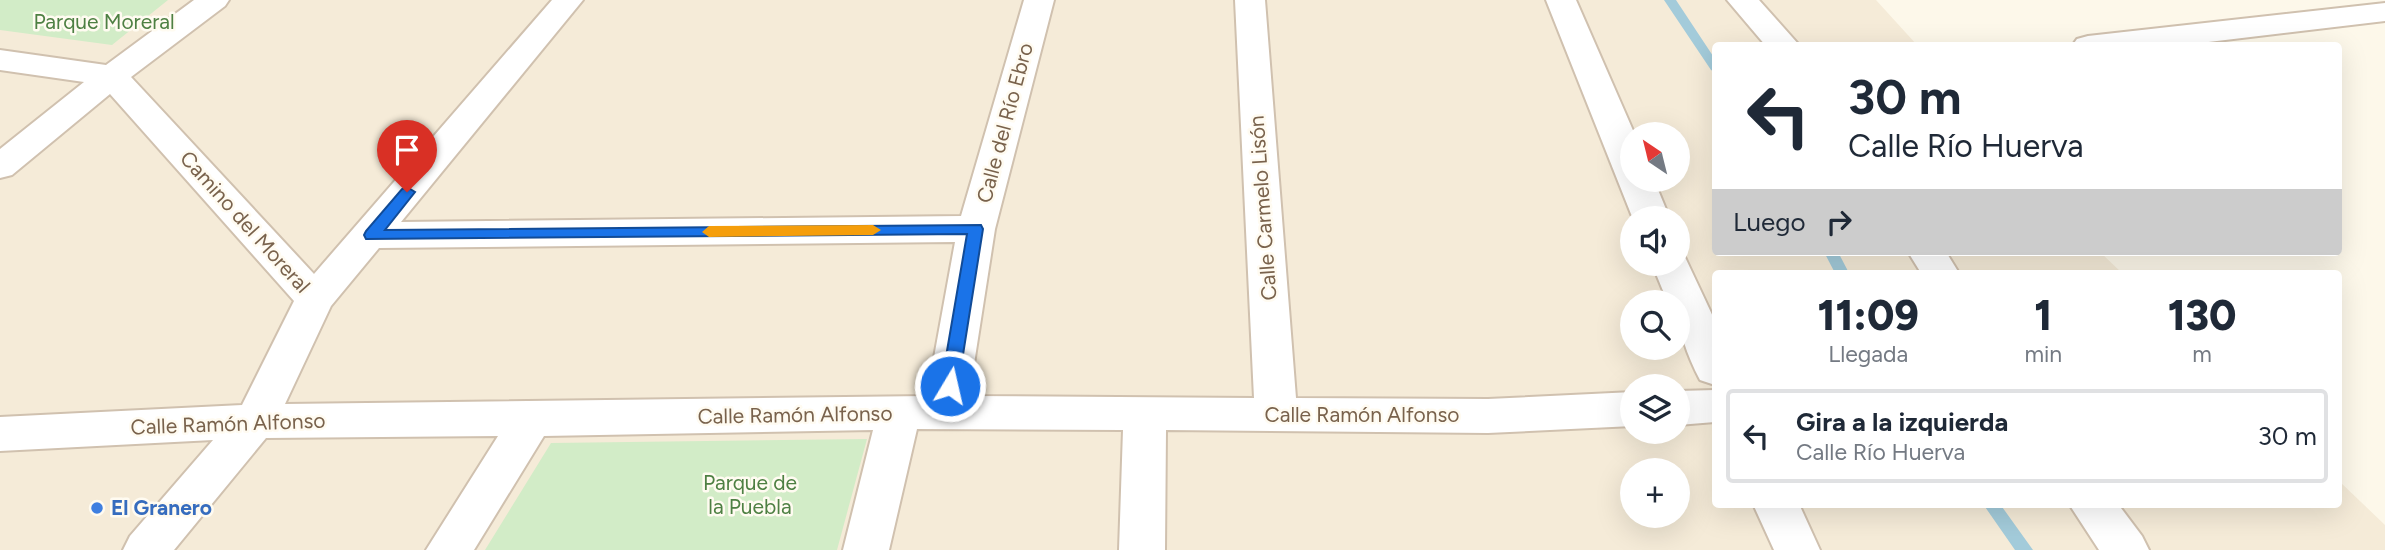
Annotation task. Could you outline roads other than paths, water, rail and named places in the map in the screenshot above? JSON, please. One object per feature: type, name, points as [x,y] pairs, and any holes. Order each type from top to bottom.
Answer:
[{"type":"street","points":[[0,167],[112,76],[214,0]]},
{"type":"street","points":[[315,299],[372,235],[568,0]]},
{"type":"street","name":"Calle del Río Ebro","points":[[945,412],[975,229],[1039,0]]},
{"type":"street","name":"Calle Carmelo Lisón","points":[[1250,0],[1276,416]]},
{"type":"street","points":[[1561,0],[1620,141]]},
{"type":"street","points":[[1742,0],[1780,42]]},
{"type":"street","points":[[2123,42],[2385,12]]},
{"type":"street","points":[[0,60],[112,76]]},
{"type":"street","name":"Camino del Moreral","points":[[112,76],[315,299],[255,421],[146,550]]},
{"type":"street","points":[[372,235],[975,229]]},
{"type":"street","points":[[1676,276],[1712,362]]},
{"type":"street","points":[[1690,407],[1712,406]]},
{"type":"street","name":"Calle Ramón Alfonso","points":[[0,434],[255,421],[945,412],[1489,416],[1620,411]]},
{"type":"street","points":[[1142,550],[1145,412]]},
{"type":"street","points":[[866,550],[899,413]]},
{"type":"street","points":[[449,550],[533,419]]},
{"type":"street","points":[[1778,508],[1797,550]]},
{"type":"street","points":[[2095,508],[2126,550]]},
{"type":"waterway","points":[[1670,0],[1712,63]]},
{"type":"waterway","points":[[1833,256],[1840,270]]},
{"type":"waterway","points":[[1994,508],[2025,550]]},
{"type":"place","name":"El Granero","points":[[97,508]]},
{"type":"park label","name":"Parque Moreral","points":[[104,22]]},
{"type":"park label","name":"Parque de la Puebla","points":[[750,495]]}]
